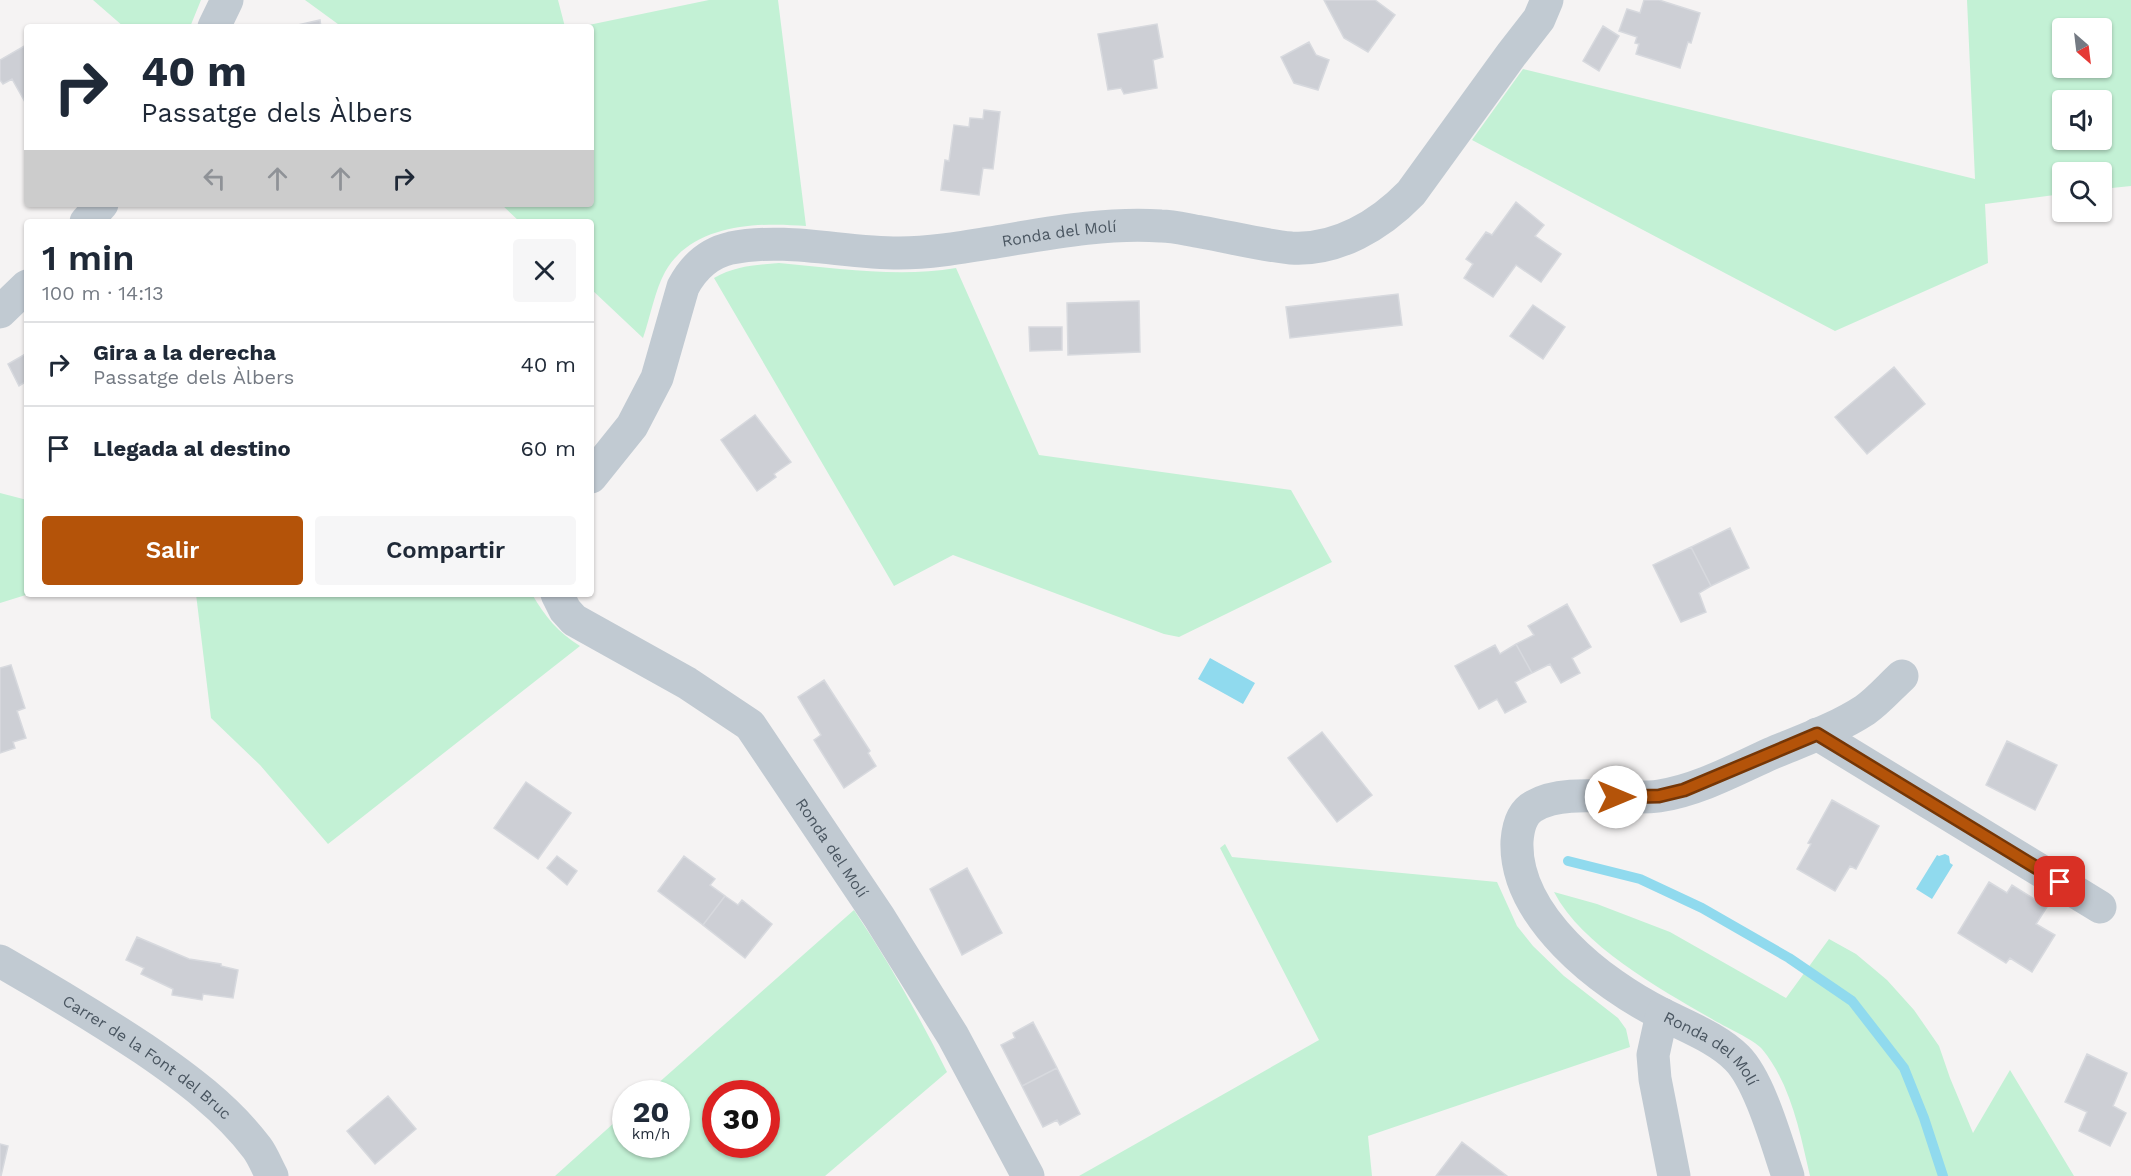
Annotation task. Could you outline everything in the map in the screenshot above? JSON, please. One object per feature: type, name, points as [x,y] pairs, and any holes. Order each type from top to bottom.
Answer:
[{"type":"street","points":[[215,24],[227,0]]},
{"type":"street","name":"Ronda del Molí","points":[[594,473],[632,426],[657,378],[682,286],[697,266],[716,254],[728,249],[748,246],[777,245],[899,253],[947,250],[1095,228],[1161,226],[1292,248],[1322,245],[1345,239],[1371,227],[1392,212],[1411,193],[1539,19],[1547,0]]},
{"type":"street","points":[[89,219],[99,207]]},
{"type":"street","points":[[0,312],[24,289]]},
{"type":"street","name":"Ronda del Molí","points":[[558,597],[565,610],[574,620],[687,683],[750,725],[879,917],[953,1036],[1028,1176]]},
{"type":"street","points":[[1662,1014],[1641,1004],[1594,971],[1565,944],[1547,923],[1523,878],[1516,854],[1518,827],[1531,807],[1559,796],[1659,796],[1684,790],[1817,734],[1866,710],[1902,676]]},
{"type":"street","points":[[1817,734],[2100,907]]},
{"type":"street","name":"Carrer de la Font del Bruc","points":[[0,961],[89,1012],[177,1072],[240,1127],[258,1149],[272,1176]]},
{"type":"street","name":"Ronda del Molí","points":[[1674,1176],[1655,1079],[1653,1055],[1662,1014],[1718,1043],[1737,1058],[1751,1076],[1788,1176]]},
{"type":"green space","points":[[93,0],[201,0],[191,24],[121,24]]},
{"type":"green space","points":[[305,0],[558,0],[564,24],[338,24]]},
{"type":"green space","points":[[709,0],[778,0],[806,226],[768,225],[728,229],[692,244],[677,256],[661,279],[643,338],[594,292],[594,219],[517,219],[504,207],[594,207],[593,24]]},
{"type":"green space","points":[[1967,0],[2131,0],[2131,186],[2112,188],[2112,162],[2052,162],[2052,195],[1985,204],[1988,263],[1835,331],[1472,140],[1523,69],[1975,179]]},
{"type":"green space","points":[[779,263],[890,272],[956,268],[1039,455],[1291,490],[1332,562],[1179,637],[1164,634],[953,555],[894,586],[714,278],[753,265]]},
{"type":"green space","points":[[0,493],[24,499],[24,596],[0,603]]},
{"type":"green space","points":[[196,597],[534,597],[553,623],[580,646],[328,844],[260,765],[211,718]]},
{"type":"green space","points":[[1225,844],[1232,857],[1497,882],[1517,926],[1533,946],[1564,976],[1618,1018],[1626,1029],[1630,1047],[1368,1136],[1372,1176],[1079,1176],[1319,1040],[1220,848]]},
{"type":"green space","points":[[1554,892],[1597,904],[1670,932],[1786,998],[1829,939],[1856,954],[1887,980],[1914,1010],[1939,1046],[1973,1133],[2010,1070],[2074,1176],[1810,1176],[1787,1093],[1762,1049],[1624,965],[1583,930]]},
{"type":"green space","points":[[854,910],[926,1030],[947,1072],[825,1176],[555,1176],[612,1125],[612,1158],[690,1158],[690,1080],[662,1080]]},
{"type":"water","points":[[1210,658],[1255,683],[1243,704],[1198,679]]},
{"type":"water","points":[[1937,855],[1949,856],[1950,863],[1953,865],[1932,899],[1916,889]]},
{"type":"building","points":[[1324,0],[1375,0],[1395,15],[1368,52],[1344,38]]},
{"type":"building","points":[[1644,0],[1659,0],[1700,13],[1680,68],[1636,54],[1639,44],[1635,43],[1637,37],[1619,31],[1627,9],[1640,13]]},
{"type":"building","points":[[320,20],[321,24],[302,24]]},
{"type":"building","points":[[1157,24],[1163,57],[1153,60],[1157,88],[1124,94],[1121,88],[1108,90],[1098,34]]},
{"type":"building","points":[[1603,26],[1619,36],[1599,71],[1583,61]]},
{"type":"building","points":[[1309,42],[1316,55],[1329,60],[1318,90],[1294,83],[1281,57]]},
{"type":"building","points":[[24,46],[24,100],[12,79],[3,84],[0,80],[0,60]]},
{"type":"building","points":[[984,110],[1000,112],[993,169],[983,168],[979,195],[941,190],[945,160],[949,161],[954,125],[969,127],[970,118],[983,119]]},
{"type":"building","points":[[1516,202],[1544,225],[1535,236],[1561,254],[1541,282],[1516,265],[1493,297],[1464,278],[1473,264],[1466,259],[1486,232],[1492,235]]},
{"type":"building","points":[[1398,294],[1402,325],[1290,338],[1286,307]]},
{"type":"building","points":[[1139,301],[1140,352],[1068,355],[1067,303]]},
{"type":"building","points":[[1533,305],[1565,327],[1543,359],[1510,336]]},
{"type":"building","points":[[1029,327],[1062,327],[1062,350],[1030,351]]},
{"type":"building","points":[[24,355],[24,383],[19,386],[8,364]]},
{"type":"building","points":[[1894,367],[1925,404],[1867,454],[1835,417]]},
{"type":"building","points":[[755,415],[791,462],[774,474],[776,477],[757,491],[721,440]]},
{"type":"building","points":[[1730,528],[1749,568],[1711,586],[1691,547]]},
{"type":"building","points":[[1691,547],[1711,586],[1699,593],[1706,612],[1681,622],[1653,565]]},
{"type":"building","points":[[1567,604],[1591,647],[1572,658],[1580,673],[1561,683],[1550,664],[1532,673],[1516,644],[1534,635],[1528,626]]},
{"type":"building","points":[[1516,644],[1532,673],[1515,682],[1526,702],[1505,713],[1497,699],[1479,709],[1455,666],[1495,645],[1500,654]]},
{"type":"building","points":[[11,665],[25,708],[17,711],[26,738],[13,742],[15,748],[0,753],[0,668]]},
{"type":"building","points":[[824,680],[870,751],[868,753],[876,766],[844,788],[814,740],[821,735],[798,697]]},
{"type":"building","points":[[1322,732],[1372,795],[1337,822],[1288,758]]},
{"type":"building","points":[[2007,741],[2057,765],[2035,810],[1986,785]]},
{"type":"building","points":[[526,782],[571,813],[538,859],[494,828]]},
{"type":"building","points":[[1832,800],[1879,826],[1856,869],[1850,866],[1835,891],[1797,869],[1811,844],[1808,843]]},
{"type":"building","points":[[557,856],[577,871],[567,885],[547,868]]},
{"type":"building","points":[[684,856],[715,879],[710,885],[725,896],[703,925],[658,891]]},
{"type":"building","points":[[967,868],[1002,933],[962,955],[930,889]]},
{"type":"building","points":[[1989,882],[2007,893],[2012,885],[2047,907],[2036,924],[2055,935],[2032,972],[2010,958],[2006,963],[1958,933]]},
{"type":"building","points":[[725,896],[738,905],[742,900],[772,924],[745,958],[703,925]]},
{"type":"building","points":[[137,937],[189,959],[221,964],[221,966],[238,970],[233,998],[203,994],[202,1000],[172,995],[173,989],[141,974],[144,968],[126,960]]},
{"type":"building","points":[[1033,1022],[1057,1068],[1022,1086],[1001,1045],[1015,1038],[1013,1033]]},
{"type":"building","points":[[2087,1054],[2127,1073],[2113,1106],[2126,1113],[2110,1146],[2079,1131],[2087,1112],[2065,1102]]},
{"type":"building","points":[[1057,1068],[1080,1114],[1060,1125],[1057,1120],[1043,1127],[1022,1086]]},
{"type":"building","points":[[388,1096],[416,1129],[375,1164],[347,1131]]},
{"type":"building","points":[[1462,1142],[1507,1176],[1436,1176]]},
{"type":"building","points":[[0,1144],[8,1146],[1,1176],[0,1176]]},
{"type":"waterway","points":[[1568,861],[1640,879],[1702,908],[1789,958],[1852,1001],[1904,1068],[1924,1118],[1943,1176]]},
{"type":"route","points":[[1616,797],[1659,796],[1684,790],[1817,734],[2060,882]]}]
